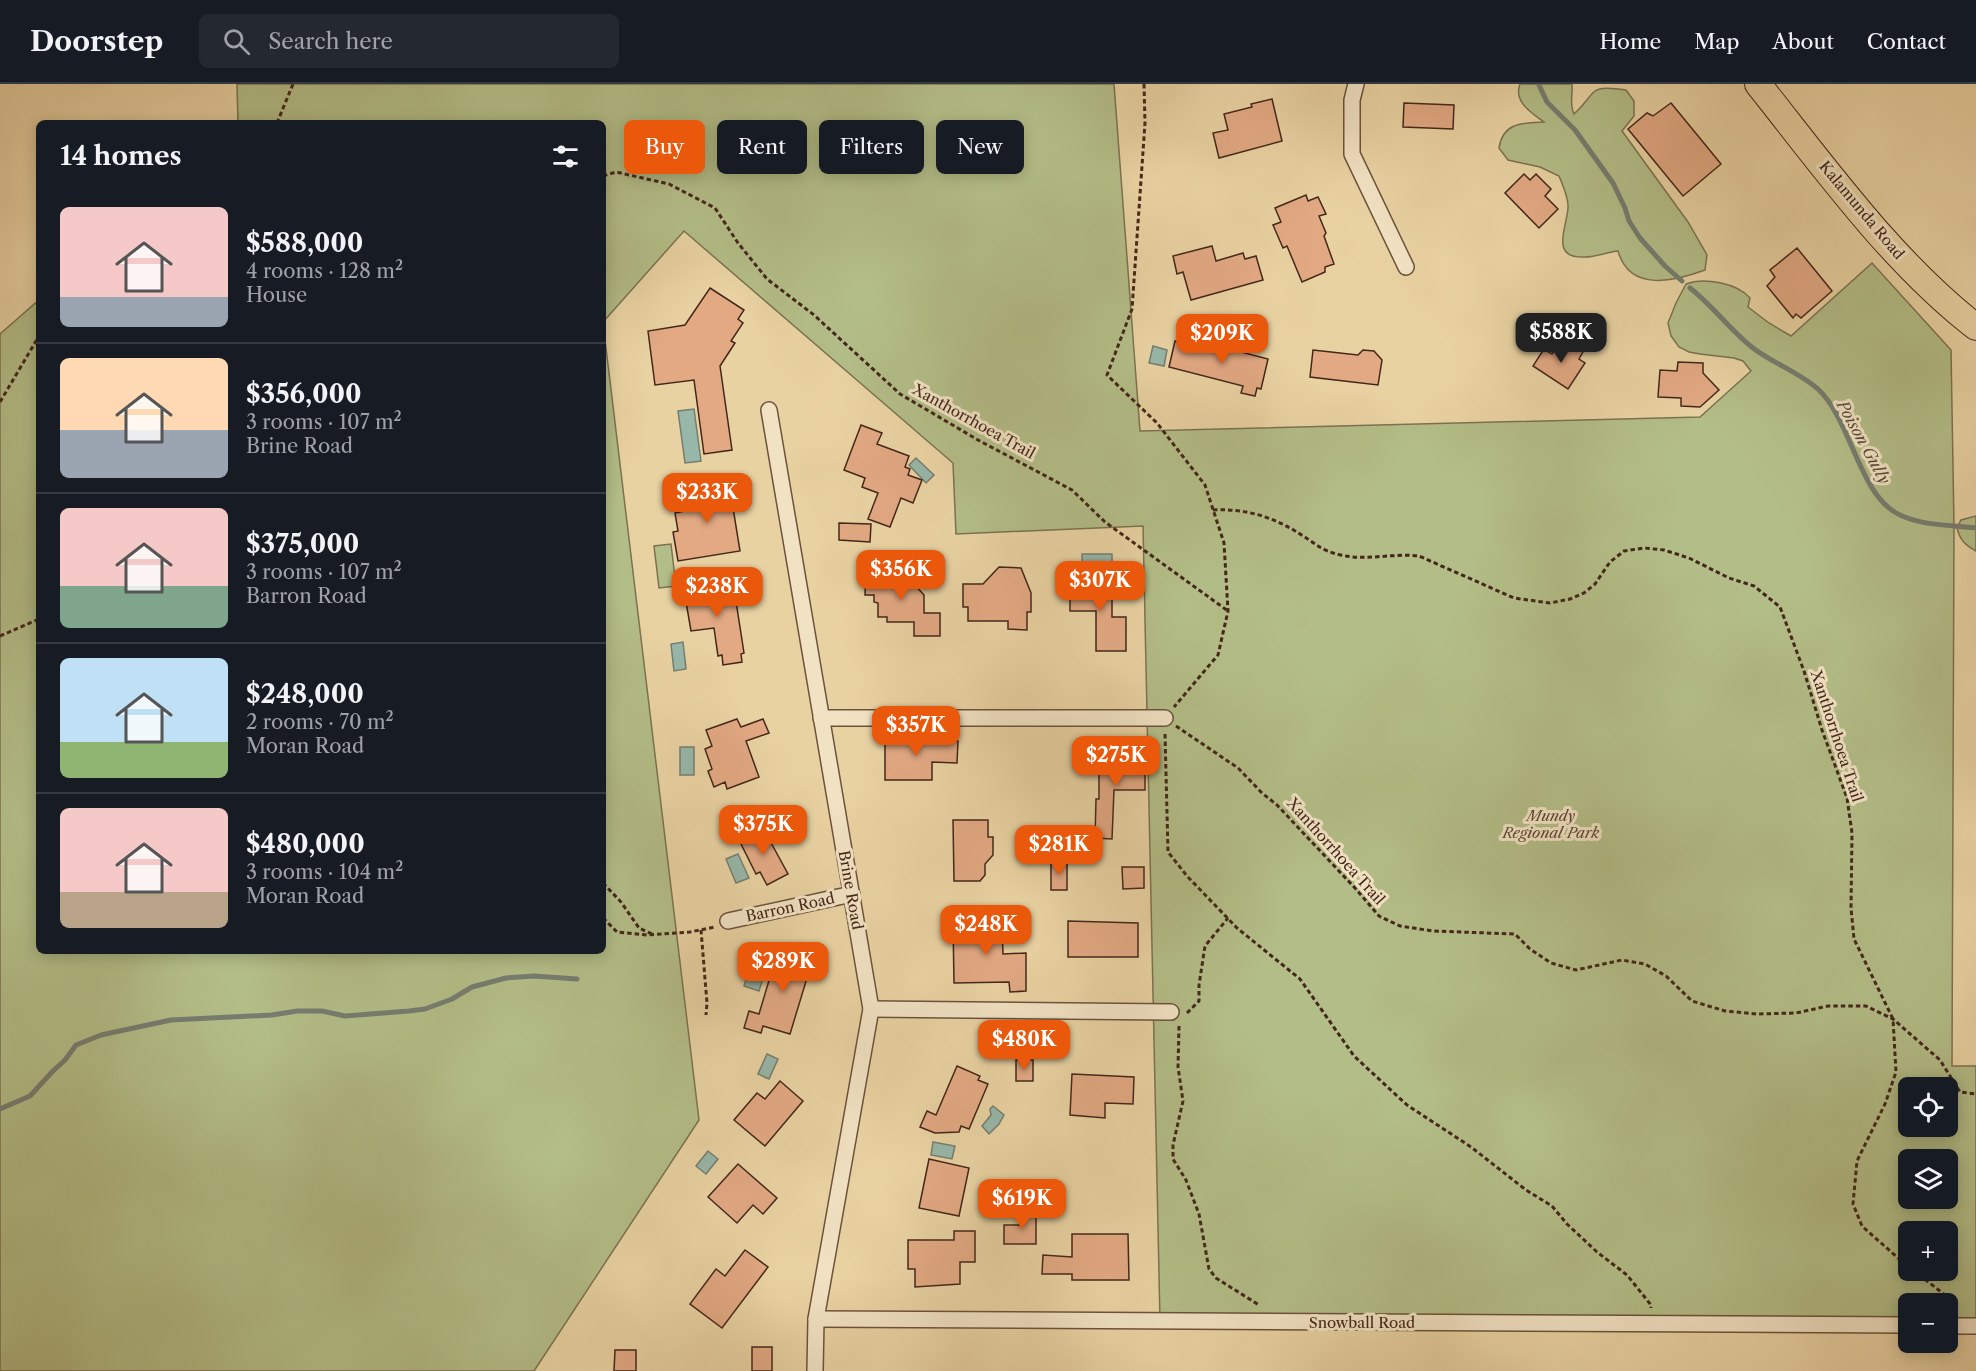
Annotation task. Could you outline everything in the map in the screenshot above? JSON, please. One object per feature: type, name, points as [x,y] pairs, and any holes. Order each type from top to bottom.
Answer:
[{"type":"main road","name":"Kalamunda Road","points":[[1758,84],[1880,236],[1928,285],[1976,327]]},
{"type":"street","points":[[1356,84],[1352,100],[1352,154],[1406,267]]},
{"type":"street","name":"Brine Road","points":[[769,410],[871,1009],[816,1319],[815,1371]]},
{"type":"street","points":[[821,718],[1165,718]]},
{"type":"street","name":"Barron Road","points":[[728,921],[852,894]]},
{"type":"street","points":[[871,1009],[1171,1012]]},
{"type":"street","name":"Snowball Road","points":[[816,1319],[1898,1325]]},
{"type":"street","points":[[1958,1326],[1976,1326]]},
{"type":"path","points":[[278,120],[293,84]]},
{"type":"path","points":[[1144,84],[1145,123],[1132,309],[1107,375],[1157,423],[1205,485],[1224,543],[1228,611],[1218,655],[1165,718],[1168,852],[1187,876],[1227,918],[1300,979],[1354,1056],[1407,1105],[1471,1146],[1526,1190],[1552,1206],[1567,1224],[1597,1252],[1626,1275],[1652,1305],[1651,1324]]},
{"type":"path","name":"Xanthorrhoea Trail","points":[[606,175],[616,172],[669,184],[716,208],[738,243],[767,279],[814,315],[900,394],[978,440],[1072,490],[1105,522],[1228,611]]},
{"type":"path","points":[[0,402],[36,341]]},
{"type":"path","name":"Xanthorrhoea Trail","points":[[1213,510],[1231,509],[1251,512],[1300,534],[1320,549],[1344,556],[1419,555],[1514,598],[1551,603],[1570,599],[1584,593],[1594,585],[1610,562],[1624,551],[1644,548],[1664,550],[1689,558],[1729,578],[1754,586],[1780,608],[1804,670],[1822,730],[1847,798],[1852,833],[1851,908],[1854,939],[1893,1019]]},
{"type":"path","points":[[0,636],[36,620]]},
{"type":"path","name":"Xanthorrhoea Trail","points":[[1165,718],[1238,768],[1277,805],[1379,916],[1400,926],[1433,931],[1515,934],[1530,949],[1551,963],[1576,970],[1622,960],[1645,964],[1666,976],[1692,1000],[1725,1011],[1758,1014],[1796,1013],[1828,1006],[1866,1006],[1893,1019]]},
{"type":"path","points":[[606,886],[621,902],[639,928],[654,934]]},
{"type":"path","points":[[1171,1012],[1187,1014],[1199,1001],[1204,946],[1227,918]]},
{"type":"path","points":[[606,921],[617,932],[654,934],[701,930],[728,921]]},
{"type":"path","points":[[701,930],[708,1003],[706,1015]]},
{"type":"path","points":[[1171,1012],[1179,1024],[1178,1067],[1183,1101],[1173,1144],[1173,1159],[1186,1180],[1199,1214],[1209,1269],[1216,1278],[1266,1309]]},
{"type":"path","points":[[1893,1019],[1940,1060],[1960,1092],[1976,1094]]},
{"type":"path","points":[[1893,1019],[1896,1072],[1885,1104],[1857,1161],[1853,1204],[1862,1226],[1898,1258]]},
{"type":"path","points":[[1927,1281],[1942,1293]]},
{"type":"green space","name":"Mundy Regional Park","points":[[237,84],[1114,84],[1140,431],[1700,417],[1751,371],[1743,361],[1734,358],[1689,352],[1679,347],[1671,336],[1668,323],[1686,284],[1711,281],[1737,288],[1750,298],[1748,307],[1791,336],[1872,263],[1951,350],[1954,525],[1952,1066],[1976,1066],[1976,1326],[1958,1326],[1958,1293],[1898,1293],[1898,1325],[1160,1321],[1143,526],[956,534],[953,463],[684,231],[606,319],[606,120],[238,120]]},
{"type":"green space","points":[[1520,84],[1572,84],[1571,103],[1574,114],[1599,89],[1626,90],[1634,101],[1634,116],[1622,131],[1688,222],[1707,255],[1705,270],[1680,278],[1655,280],[1632,273],[1624,264],[1618,251],[1585,257],[1567,253],[1564,247],[1563,232],[1568,204],[1559,176],[1540,167],[1508,160],[1499,148],[1501,139],[1509,129],[1522,124],[1544,122],[1521,102]]},
{"type":"green space","points":[[36,303],[36,954],[606,954],[606,348],[699,1120],[534,1371],[0,1371],[0,334]]},
{"type":"green space","points":[[1976,516],[1976,551],[1963,542],[1957,528],[1961,520]]},
{"type":"green space","points":[[671,544],[676,586],[659,588],[654,546]]},
{"type":"shaded area","points":[[1153,346],[1167,350],[1164,366],[1149,363]]},
{"type":"shaded area","points":[[694,409],[701,461],[685,463],[678,411]]},
{"type":"shaded area","points":[[916,458],[934,475],[926,483],[909,465]]},
{"type":"shaded area","points":[[1082,554],[1112,554],[1112,571],[1082,571]]},
{"type":"shaded area","points":[[683,642],[686,669],[674,671],[671,644]]},
{"type":"shaded area","points":[[680,747],[694,747],[694,775],[680,775]]},
{"type":"shaded area","points":[[738,854],[749,878],[736,883],[726,859]]},
{"type":"shaded area","points":[[751,963],[766,968],[759,991],[744,986]]},
{"type":"shaded area","points":[[767,1054],[778,1059],[769,1079],[758,1074]]},
{"type":"shaded area","points":[[993,1106],[1004,1115],[989,1134],[982,1126],[991,1115],[990,1109]]},
{"type":"shaded area","points":[[933,1142],[955,1146],[952,1159],[931,1155]]},
{"type":"shaded area","points":[[708,1151],[718,1159],[706,1174],[696,1166]]},
{"type":"building","points":[[1272,99],[1282,141],[1219,158],[1213,133],[1228,130],[1224,114]]},
{"type":"building","points":[[1404,103],[1454,105],[1453,129],[1403,127]]},
{"type":"building","points":[[1671,103],[1721,164],[1683,196],[1628,129],[1647,113],[1653,116]]},
{"type":"building","points":[[1524,174],[1530,180],[1536,174],[1551,189],[1545,196],[1558,209],[1539,228],[1505,193]]},
{"type":"building","points":[[1306,195],[1308,201],[1318,197],[1326,214],[1319,216],[1334,264],[1325,267],[1325,272],[1302,282],[1287,246],[1283,248],[1273,225],[1281,222],[1275,208]]},
{"type":"building","points":[[1212,246],[1216,261],[1243,253],[1245,259],[1256,256],[1263,280],[1191,300],[1183,272],[1177,274],[1173,256]]},
{"type":"building","points":[[1797,248],[1832,291],[1801,318],[1796,314],[1793,318],[1767,286],[1775,277],[1770,270]]},
{"type":"building","points":[[710,288],[744,310],[738,319],[743,323],[731,341],[735,343],[720,366],[732,450],[704,454],[694,380],[655,385],[648,331],[685,325]]},
{"type":"building","points":[[1227,338],[1243,342],[1241,352],[1268,359],[1261,389],[1257,388],[1255,396],[1241,393],[1243,386],[1169,367],[1175,341],[1223,353]]},
{"type":"building","points":[[1567,341],[1583,352],[1579,359],[1585,363],[1568,389],[1533,366],[1544,349],[1552,354],[1557,346],[1561,350]]},
{"type":"building","points":[[1313,350],[1358,355],[1363,350],[1374,351],[1382,360],[1378,385],[1310,377]]},
{"type":"building","points":[[1678,362],[1703,363],[1703,373],[1719,390],[1700,407],[1681,406],[1681,398],[1658,397],[1660,370],[1677,371]]},
{"type":"building","points":[[861,425],[882,433],[877,444],[909,456],[905,467],[910,469],[908,475],[922,480],[913,503],[901,498],[890,527],[868,519],[878,493],[862,487],[865,478],[844,470]]},
{"type":"building","points":[[729,483],[740,551],[678,561],[673,532],[678,531],[675,513],[685,511],[684,506],[691,505],[688,490]]},
{"type":"building","points":[[839,523],[871,524],[870,542],[839,540]]},
{"type":"building","points":[[999,567],[1021,568],[1031,593],[1031,612],[1027,612],[1027,630],[1008,629],[1008,621],[968,621],[968,607],[963,607],[963,584],[983,584]]},
{"type":"building","points":[[866,568],[903,569],[903,581],[912,582],[924,595],[924,613],[940,613],[940,636],[914,636],[914,622],[887,622],[887,617],[878,617],[878,603],[874,602],[874,595],[865,595]]},
{"type":"building","points":[[1070,578],[1106,578],[1106,582],[1112,582],[1112,617],[1126,617],[1126,651],[1096,651],[1096,611],[1070,611]]},
{"type":"building","points":[[733,582],[744,653],[741,654],[742,662],[723,665],[722,655],[718,656],[714,628],[691,631],[684,590]]},
{"type":"building","points":[[737,719],[741,727],[763,719],[769,733],[746,741],[759,777],[727,789],[725,782],[714,787],[708,771],[712,769],[705,749],[712,746],[706,730]]},
{"type":"building","points":[[885,736],[932,736],[932,740],[958,741],[957,763],[932,762],[932,780],[885,780]]},
{"type":"building","points":[[1099,756],[1145,756],[1145,790],[1114,790],[1112,839],[1095,838],[1096,799],[1099,799]]},
{"type":"building","points":[[953,820],[988,820],[988,837],[993,837],[993,855],[985,864],[985,875],[980,881],[954,881]]},
{"type":"building","points":[[763,828],[788,874],[767,885],[760,872],[756,874],[739,840]]},
{"type":"building","points":[[1051,861],[1067,861],[1067,890],[1051,890]]},
{"type":"building","points":[[1122,867],[1144,867],[1144,888],[1123,889]]},
{"type":"building","points":[[1068,921],[1138,923],[1138,957],[1068,957]]},
{"type":"building","points":[[953,922],[1002,922],[1003,954],[1026,953],[1026,991],[1010,992],[1009,982],[954,983]]},
{"type":"building","points":[[785,946],[814,955],[790,1034],[763,1026],[761,1033],[744,1028],[749,1011],[759,1014],[773,967],[778,968]]},
{"type":"building","points":[[1016,1060],[1033,1060],[1033,1081],[1016,1081]]},
{"type":"building","points":[[957,1066],[980,1076],[978,1080],[988,1084],[969,1129],[961,1126],[959,1132],[935,1133],[920,1127],[927,1111],[936,1115]]},
{"type":"building","points":[[1072,1074],[1134,1077],[1133,1104],[1105,1103],[1105,1118],[1070,1115]]},
{"type":"building","points":[[780,1081],[803,1101],[765,1146],[734,1120],[757,1093],[765,1099]]},
{"type":"building","points":[[929,1159],[969,1168],[959,1216],[919,1208]]},
{"type":"building","points":[[738,1164],[777,1198],[763,1214],[753,1205],[737,1223],[708,1197]]},
{"type":"building","points":[[1021,1210],[1036,1211],[1036,1244],[1004,1244],[1004,1225],[1021,1225]]},
{"type":"building","points":[[954,1231],[975,1231],[975,1262],[960,1262],[960,1284],[915,1287],[915,1269],[908,1269],[908,1240],[954,1240]]},
{"type":"building","points":[[1072,1234],[1128,1234],[1129,1280],[1072,1280],[1072,1274],[1042,1274],[1043,1255],[1072,1257]]},
{"type":"building","points":[[745,1250],[768,1267],[722,1328],[690,1304],[716,1269],[725,1276]]},
{"type":"building","points":[[752,1347],[772,1347],[772,1371],[752,1371]]},
{"type":"building","points":[[615,1350],[636,1350],[636,1371],[614,1371]]},
{"type":"waterway","name":"Poison Gully","points":[[1539,85],[1547,102],[1575,130],[1613,183],[1629,221],[1640,238],[1682,281]]},
{"type":"waterway","name":"Poison Gully","points":[[1690,288],[1753,348],[1819,390],[1840,420],[1865,476],[1886,505],[1909,519],[1976,528]]},
{"type":"waterway","points":[[0,1109],[30,1096],[65,1060],[76,1045],[101,1035],[171,1020],[272,1015],[297,1011],[322,1011],[345,1016],[409,1011],[425,1009],[452,999],[472,987],[506,978],[534,976],[577,979]]}]
